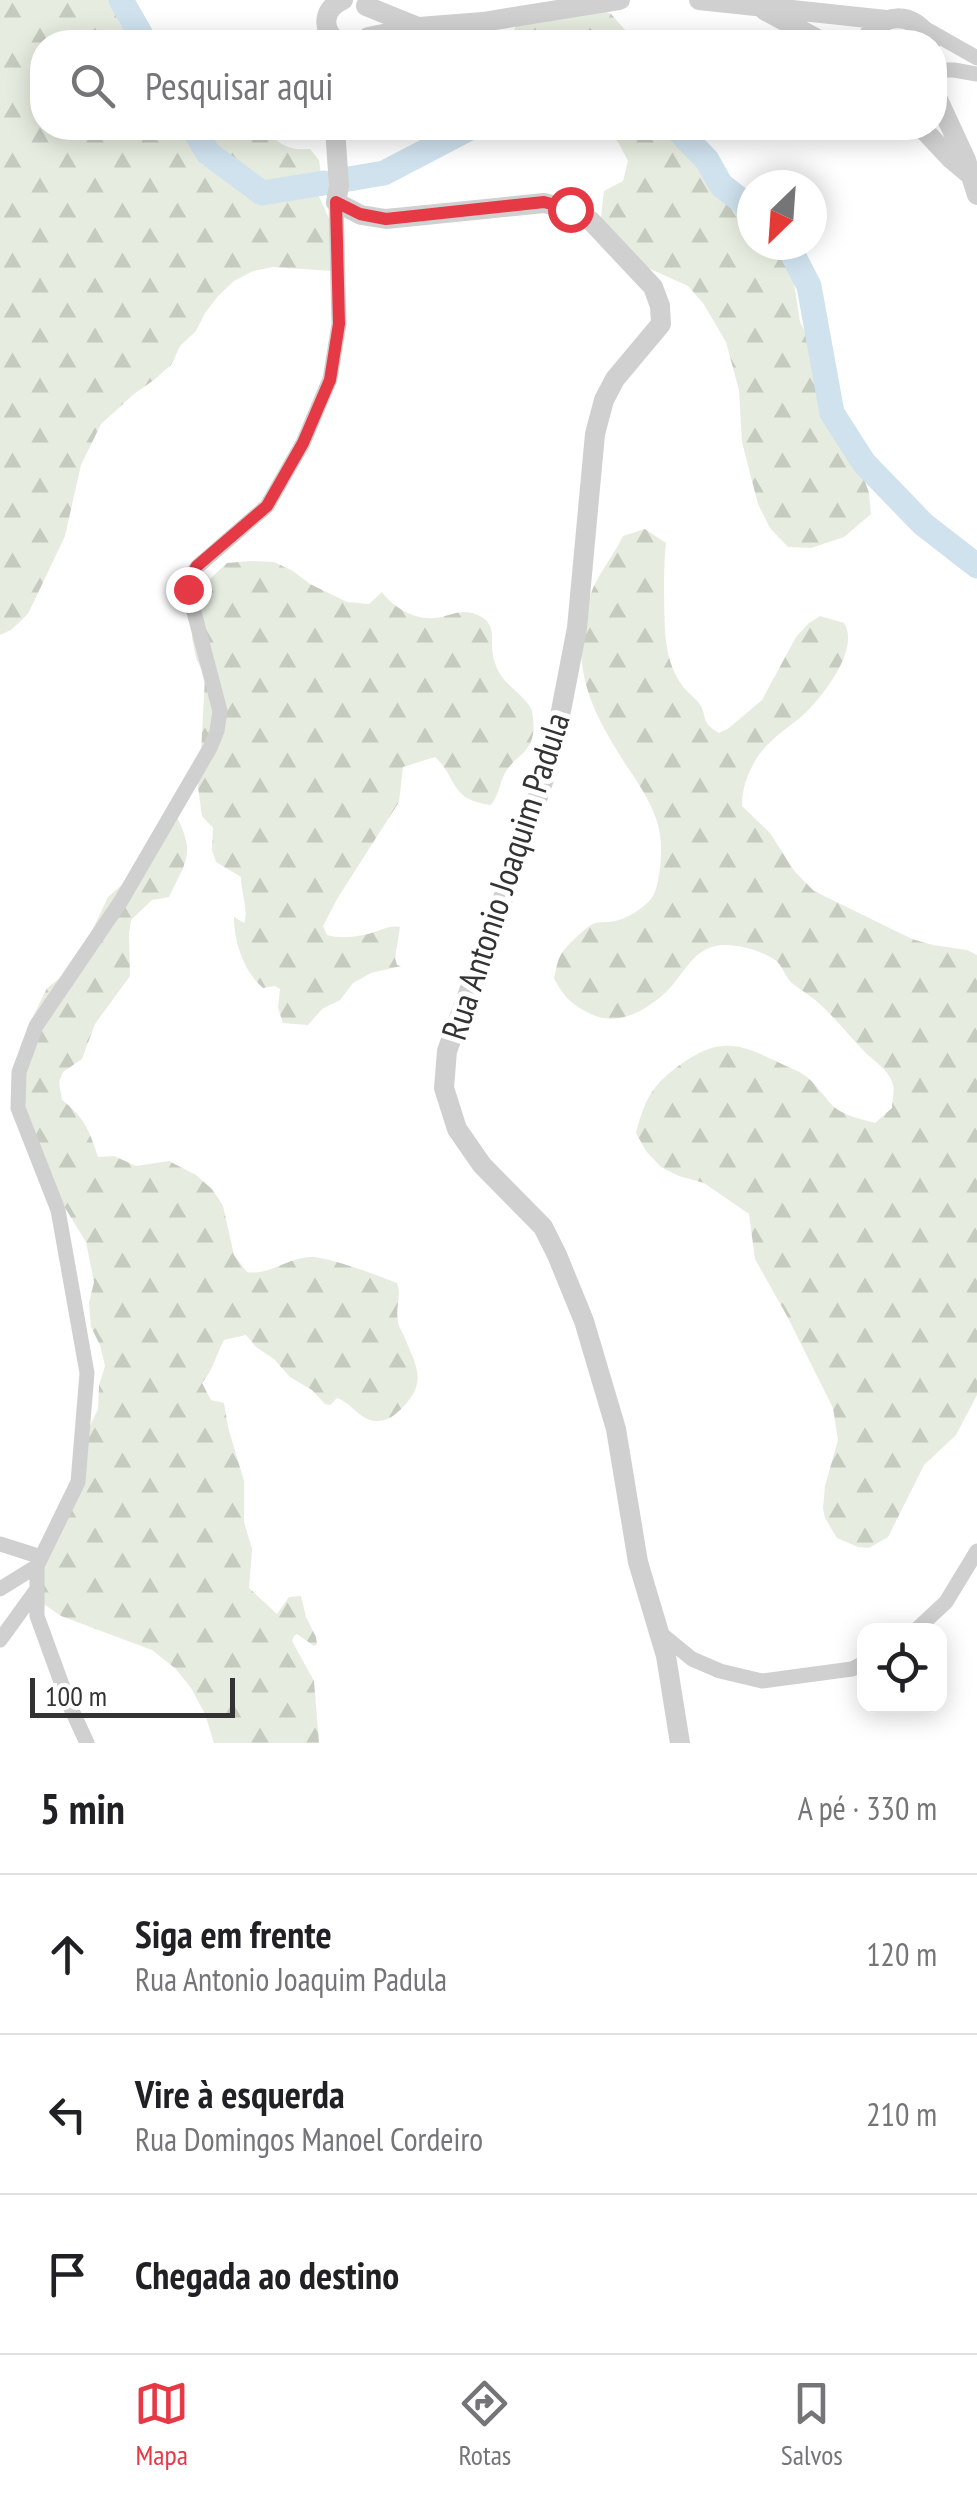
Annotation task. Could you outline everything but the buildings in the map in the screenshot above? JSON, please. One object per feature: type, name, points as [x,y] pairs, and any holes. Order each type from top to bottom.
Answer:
[{"type":"street","points":[[328,27],[334,4],[343,0]]},
{"type":"street","points":[[407,30],[620,0]]},
{"type":"street","points":[[699,0],[886,20],[902,18],[928,30]]},
{"type":"street","points":[[361,3],[420,27]]},
{"type":"street","points":[[361,3],[370,12],[370,30]]},
{"type":"street","points":[[754,4],[802,30]]},
{"type":"street","points":[[871,30],[886,20]]},
{"type":"street","points":[[917,24],[923,30]]},
{"type":"street","points":[[947,41],[977,58]]},
{"type":"street","points":[[947,70],[977,74]]},
{"type":"street","points":[[947,120],[977,195]]},
{"type":"street","points":[[87,1743],[37,1616],[37,1590],[39,1562],[78,1482],[87,1374],[58,1210],[18,1108],[19,1072],[36,1026],[120,900],[217,731],[220,711],[188,589],[190,578],[197,566],[267,506],[303,443],[330,380],[339,324],[336,140]]},
{"type":"street","points":[[933,140],[968,173]]},
{"type":"street","name":"Rua Antonio Joaquim Padula","points":[[336,202],[360,214],[386,219],[544,202],[570,209],[591,221],[653,287],[660,306],[661,324],[615,380],[604,400],[595,434],[578,628],[553,752],[447,1051],[444,1088],[458,1130],[474,1153],[542,1228],[584,1321],[616,1429],[638,1562],[666,1656],[680,1743]]},
{"type":"street","points":[[0,1544],[39,1562]]},
{"type":"street","points":[[924,1623],[946,1602],[977,1551]]},
{"type":"street","points":[[0,1589],[39,1562]]},
{"type":"street","points":[[0,1640],[37,1590]]},
{"type":"street","points":[[657,1630],[692,1659],[720,1671],[762,1681],[857,1666]]},
{"type":"green space","points":[[0,0],[123,0],[142,30],[30,30],[30,140],[277,140],[289,147],[310,149],[319,160],[317,192],[332,225],[333,271],[273,267],[253,271],[218,296],[196,331],[180,346],[171,365],[101,424],[81,465],[65,536],[28,614],[0,635]]},
{"type":"green space","points":[[592,5],[611,14],[625,30],[514,30],[520,21]]},
{"type":"green space","points":[[616,140],[677,140],[712,169],[737,201],[737,260],[783,260],[793,277],[812,364],[854,449],[869,493],[871,514],[844,537],[811,548],[788,547],[770,528],[758,504],[742,442],[739,390],[726,342],[688,286],[646,267],[611,235],[601,217],[604,191],[623,181],[628,161]]},
{"type":"green space","points":[[645,529],[666,543],[665,628],[671,663],[682,685],[701,707],[708,725],[719,733],[762,700],[796,637],[809,623],[820,616],[844,623],[847,646],[836,673],[809,709],[759,754],[746,782],[742,806],[770,833],[795,872],[814,891],[912,939],[977,955],[977,1395],[956,1435],[924,1465],[888,1537],[869,1548],[837,1538],[825,1518],[825,1486],[838,1440],[833,1408],[755,1259],[749,1214],[704,1183],[661,1167],[636,1133],[648,1099],[659,1082],[687,1060],[712,1048],[734,1046],[767,1057],[804,1075],[837,1109],[875,1123],[892,1108],[891,1079],[828,1011],[792,983],[777,961],[754,950],[729,945],[707,949],[658,999],[621,1018],[601,1018],[584,1011],[569,999],[554,978],[565,948],[593,924],[620,920],[636,912],[653,896],[658,880],[661,840],[653,810],[596,711],[583,669],[581,646],[583,622],[597,581],[623,536]]},
{"type":"green space","points":[[274,562],[347,602],[369,604],[382,592],[412,615],[435,618],[462,612],[481,617],[492,633],[498,670],[532,710],[532,740],[508,769],[491,805],[461,793],[435,757],[403,767],[399,802],[323,926],[327,935],[342,937],[400,927],[395,958],[401,966],[371,973],[353,983],[340,1000],[322,1009],[308,1025],[283,1023],[278,1008],[280,989],[263,988],[241,956],[234,917],[244,923],[241,877],[216,862],[213,828],[202,816],[196,773],[201,753],[205,677],[192,638],[193,616],[211,578],[227,563]]},
{"type":"green space","points":[[173,810],[187,846],[181,873],[169,897],[152,900],[131,920],[130,976],[95,1024],[82,1059],[63,1072],[59,1082],[62,1100],[85,1125],[98,1157],[114,1156],[136,1166],[169,1161],[196,1175],[213,1190],[223,1206],[234,1255],[247,1272],[310,1257],[341,1263],[397,1283],[398,1323],[416,1365],[417,1381],[411,1398],[388,1419],[370,1420],[337,1398],[330,1405],[325,1404],[246,1335],[224,1340],[202,1383],[211,1400],[224,1403],[244,1481],[244,1522],[252,1549],[249,1588],[277,1614],[289,1597],[301,1596],[316,1637],[314,1646],[297,1634],[292,1641],[314,1681],[319,1743],[214,1743],[205,1714],[176,1669],[152,1650],[61,1616],[45,1605],[38,1594],[35,1576],[69,1487],[78,1451],[98,1409],[105,1366],[91,1327],[89,1303],[94,1282],[86,1242],[34,1157],[18,1075],[27,1029],[47,988],[69,971],[108,897],[125,882]]},
{"type":"waterway","points":[[121,0],[138,30]]},
{"type":"waterway","points":[[200,140],[208,153],[262,193],[324,183]]},
{"type":"waterway","points":[[343,180],[384,173],[447,140]]},
{"type":"waterway","points":[[688,140],[707,160],[721,185],[737,197]]},
{"type":"waterway","points":[[796,260],[809,286],[832,413],[864,463],[923,524],[977,566]]},
{"type":"route","points":[[188,589],[197,566],[267,506],[303,443],[330,380],[339,324],[336,202],[360,214],[386,219],[544,202],[570,209]]}]
